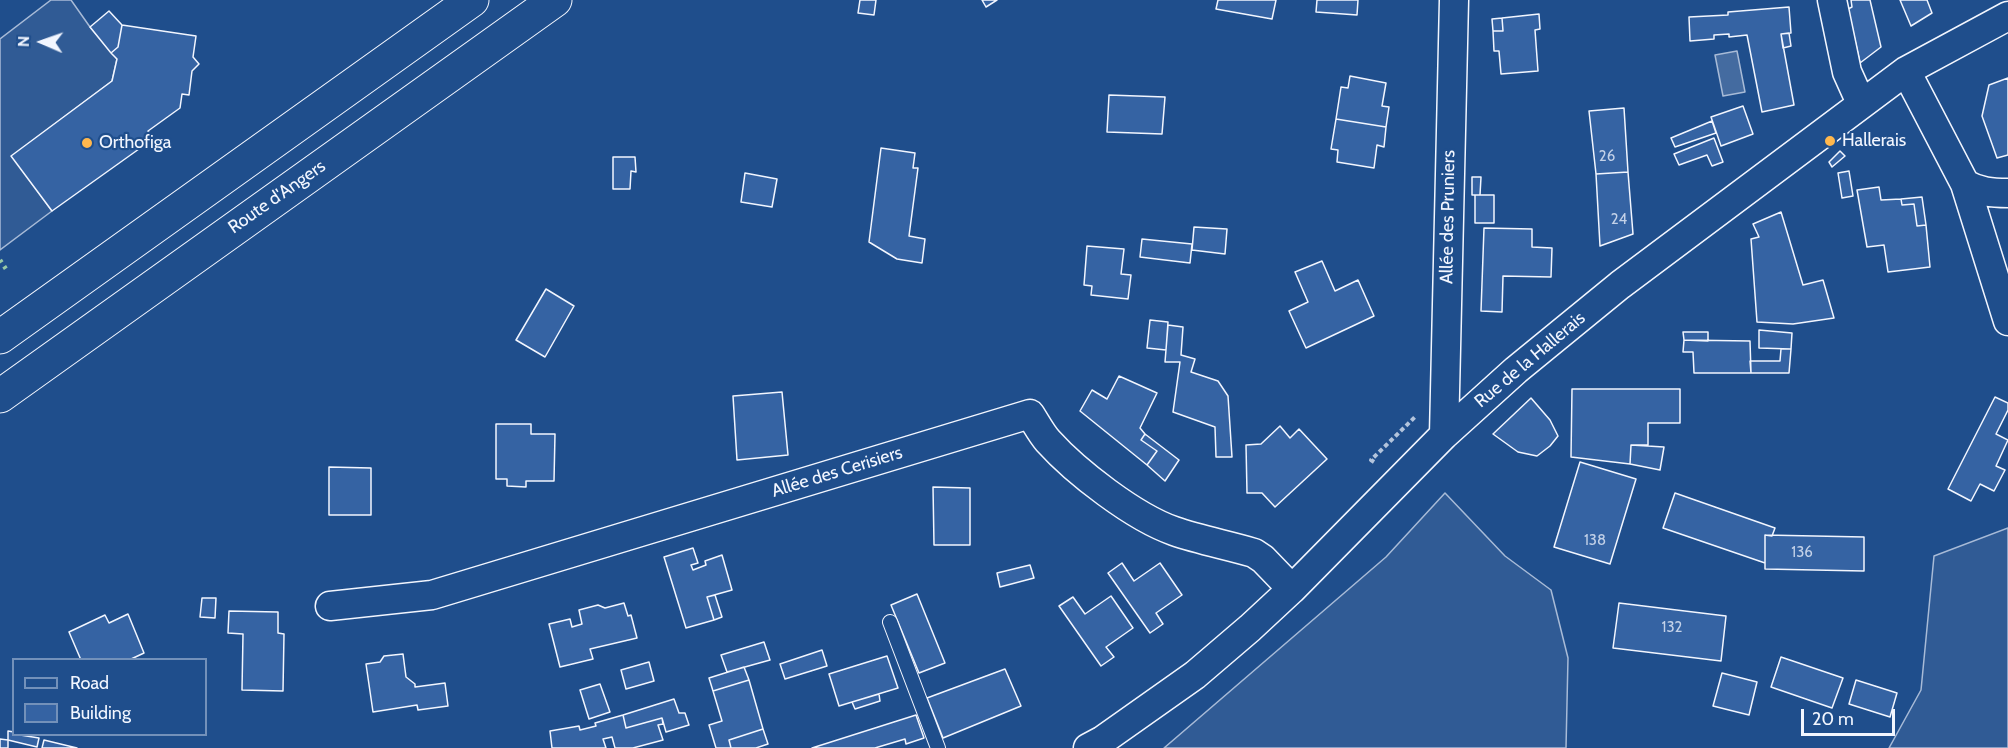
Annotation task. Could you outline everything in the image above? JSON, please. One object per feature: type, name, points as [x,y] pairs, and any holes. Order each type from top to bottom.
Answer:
[{"type":"highway","points":[[0,337],[472,0]]},
{"type":"highway","name":"Route d'Angers","points":[[0,396],[555,0]]},
{"type":"street","name":"Allée des Pruniers","points":[[1444,435],[1454,0]]},
{"type":"street","points":[[1832,0],[1847,72],[1861,103]]},
{"type":"street","name":"Rue de la Hallerais","points":[[1088,748],[1103,740],[1195,675],[1292,590],[1444,435],[1516,370],[1620,285],[1906,70],[2008,16]]},
{"type":"street","points":[[1906,70],[1965,184],[2008,321]]},
{"type":"street","points":[[1965,184],[1975,189],[2008,194]]},
{"type":"street","name":"Allée des Cerisiers","points":[[330,606],[432,595],[1030,414],[1046,439],[1069,462],[1119,500],[1173,530],[1254,553],[1263,559],[1292,590]]},
{"type":"lane","points":[[890,622],[938,748]]},
{"type":"path","points":[[1371,460],[1423,409]]},
{"type":"shaded area","points":[[51,0],[71,0],[117,59],[112,81],[12,156],[52,211],[0,250],[0,39]]},
{"type":"shaded area","points":[[1737,51],[1745,92],[1723,96],[1715,55]]},
{"type":"shaded area","points":[[1445,493],[1505,556],[1551,590],[1568,658],[1566,748],[1164,748],[1386,557]]},
{"type":"shaded area","points":[[2008,528],[2008,748],[1889,748],[1921,690],[1934,556]]},
{"type":"building","points":[[860,0],[876,0],[874,15],[858,13]]},
{"type":"building","points":[[982,0],[997,0],[986,7]]},
{"type":"building","points":[[1218,0],[1276,0],[1272,19],[1216,9]]},
{"type":"building","points":[[1317,0],[1358,0],[1357,15],[1316,12]]},
{"type":"building","points":[[1851,0],[1870,0],[1881,47],[1860,63],[1848,9],[1852,7]]},
{"type":"building","points":[[1900,0],[1927,0],[1932,13],[1911,26]]},
{"type":"building","points":[[1789,7],[1791,33],[1781,34],[1794,105],[1762,112],[1747,35],[1729,37],[1729,34],[1714,35],[1714,39],[1690,41],[1689,17],[1728,15],[1728,12]]},
{"type":"building","points":[[109,11],[122,25],[118,47],[111,53],[90,27]]},
{"type":"building","points":[[1539,14],[1540,29],[1535,30],[1538,71],[1501,74],[1499,51],[1494,51],[1493,31],[1503,31],[1502,18]]},
{"type":"building","points":[[1502,18],[1503,31],[1493,31],[1492,19]]},
{"type":"building","points":[[122,25],[196,36],[193,57],[199,64],[192,71],[189,95],[182,94],[180,108],[148,131],[153,139],[52,211],[11,156],[112,81],[117,59],[111,53],[118,47]]},
{"type":"building","points":[[1789,33],[1791,46],[1783,48],[1781,34]]},
{"type":"building","points":[[1350,76],[1386,83],[1382,106],[1389,107],[1386,127],[1336,119],[1341,87],[1348,88]]},
{"type":"building","points":[[2008,78],[2008,155],[1997,158],[1982,116],[1989,85]]},
{"type":"building","points":[[1109,95],[1165,97],[1162,134],[1107,132]]},
{"type":"building","points":[[1743,106],[1753,134],[1721,146],[1711,117]]},
{"type":"building","points":[[1624,108],[1628,172],[1596,174],[1589,111]]},
{"type":"building","points":[[1336,119],[1386,127],[1384,147],[1377,145],[1374,168],[1337,162],[1338,150],[1331,149]]},
{"type":"building","points":[[1712,121],[1716,133],[1675,147],[1671,138]]},
{"type":"building","points":[[1714,138],[1723,162],[1712,166],[1707,155],[1679,165],[1674,154]]},
{"type":"building","points":[[881,148],[915,153],[913,168],[918,168],[909,236],[925,239],[922,263],[897,259],[869,242]]},
{"type":"building","points":[[1840,151],[1845,156],[1832,167],[1829,162]]},
{"type":"building","points":[[613,157],[635,157],[636,172],[631,171],[630,189],[613,189]]},
{"type":"building","points":[[1849,171],[1853,196],[1842,198],[1838,173]]},
{"type":"building","points":[[1628,172],[1633,234],[1600,246],[1596,174]]},
{"type":"building","points":[[745,173],[777,179],[772,207],[741,202]]},
{"type":"building","points":[[1472,177],[1481,177],[1480,195],[1472,195]]},
{"type":"building","points":[[1879,187],[1881,200],[1901,199],[1902,205],[1914,204],[1917,226],[1926,225],[1930,267],[1888,272],[1884,245],[1867,247],[1857,190]]},
{"type":"building","points":[[1475,195],[1494,195],[1494,223],[1475,223]]},
{"type":"building","points":[[1922,197],[1926,225],[1917,226],[1914,204],[1902,205],[1901,199]]},
{"type":"building","points":[[1781,212],[1803,285],[1823,280],[1834,318],[1793,324],[1757,322],[1751,239],[1759,237],[1753,224]]},
{"type":"building","points":[[1194,227],[1227,229],[1225,254],[1192,250]]},
{"type":"building","points":[[1484,228],[1532,229],[1532,247],[1552,248],[1551,277],[1503,276],[1502,312],[1481,311]]},
{"type":"building","points":[[1142,239],[1192,244],[1190,263],[1140,257]]},
{"type":"building","points":[[1087,246],[1124,249],[1121,274],[1131,275],[1128,299],[1091,295],[1092,286],[1084,285]]},
{"type":"building","points":[[1322,261],[1335,291],[1358,280],[1374,316],[1306,348],[1289,311],[1308,302],[1295,272]]},
{"type":"building","points":[[546,289],[574,306],[545,357],[516,340]]},
{"type":"building","points":[[1150,320],[1168,322],[1166,350],[1147,348]]},
{"type":"building","points":[[1168,325],[1183,327],[1181,355],[1195,359],[1191,372],[1218,381],[1228,396],[1232,457],[1216,457],[1215,427],[1173,412],[1180,362],[1165,362]]},
{"type":"building","points":[[1759,330],[1792,333],[1791,349],[1759,348]]},
{"type":"building","points":[[1683,332],[1708,332],[1708,341],[1684,340]]},
{"type":"building","points":[[1684,340],[1750,341],[1751,373],[1694,373],[1693,352],[1683,352]]},
{"type":"building","points":[[1781,349],[1791,349],[1789,373],[1751,373],[1750,361],[1780,361]]},
{"type":"building","points":[[1119,376],[1157,393],[1140,428],[1145,434],[1141,440],[1157,451],[1147,465],[1080,411],[1092,390],[1107,399]]},
{"type":"building","points":[[1572,389],[1680,389],[1680,423],[1648,423],[1648,445],[1631,445],[1630,464],[1571,457]]},
{"type":"building","points":[[782,392],[788,455],[737,460],[733,396]]},
{"type":"building","points":[[1995,397],[2008,403],[2008,410],[1996,434],[2008,440],[1996,466],[2005,470],[1994,491],[1980,484],[1971,501],[1948,489]]},
{"type":"building","points":[[1531,398],[1550,420],[1558,436],[1537,456],[1518,452],[1493,434]]},
{"type":"building","points":[[496,424],[531,424],[531,434],[555,434],[554,481],[526,481],[526,487],[507,486],[507,479],[496,479]]},
{"type":"building","points":[[1280,426],[1290,438],[1299,429],[1327,459],[1275,507],[1262,493],[1247,493],[1246,445],[1261,444]]},
{"type":"building","points":[[1145,434],[1179,460],[1165,481],[1147,465],[1157,451],[1141,440]]},
{"type":"building","points":[[1631,445],[1664,447],[1660,470],[1630,464]]},
{"type":"building","points":[[1580,462],[1636,479],[1610,564],[1554,547]]},
{"type":"building","points":[[329,467],[371,468],[371,515],[329,515]]},
{"type":"building","points":[[933,487],[970,488],[970,545],[934,545]]},
{"type":"building","points":[[1675,493],[1775,528],[1772,536],[1765,535],[1765,563],[1663,528]]},
{"type":"building","points":[[1765,535],[1864,537],[1864,571],[1765,569]]},
{"type":"building","points":[[693,548],[698,563],[691,565],[693,570],[706,565],[705,561],[722,555],[732,590],[707,597],[714,620],[686,628],[664,557]]},
{"type":"building","points":[[1122,563],[1134,581],[1160,563],[1182,595],[1156,613],[1163,624],[1150,633],[1108,573]]},
{"type":"building","points":[[1030,565],[1034,578],[1000,587],[997,573]]},
{"type":"building","points":[[917,594],[945,663],[919,673],[891,605]]},
{"type":"building","points":[[715,595],[722,617],[714,620],[707,597]]},
{"type":"building","points":[[1111,596],[1133,628],[1106,647],[1114,657],[1101,666],[1059,606],[1073,597],[1085,614]]},
{"type":"building","points":[[202,598],[216,598],[215,618],[200,617]]},
{"type":"building","points":[[624,603],[628,616],[631,615],[637,638],[590,649],[593,659],[560,667],[549,624],[570,619],[572,627],[582,624],[579,610],[598,605],[605,608]]},
{"type":"building","points":[[1619,603],[1726,616],[1721,661],[1613,648]]},
{"type":"building","points":[[229,611],[278,612],[278,633],[284,634],[283,691],[242,690],[243,634],[228,633]]},
{"type":"building","points":[[128,614],[144,653],[133,658],[80,658],[69,632],[105,615],[109,623]]},
{"type":"building","points":[[764,642],[770,660],[727,672],[721,655]]},
{"type":"building","points":[[822,650],[827,666],[785,679],[780,664]]},
{"type":"building","points":[[403,654],[406,677],[415,684],[415,687],[445,683],[448,706],[418,710],[417,705],[373,712],[366,664],[380,662],[384,656]]},
{"type":"building","points":[[887,656],[898,688],[839,706],[829,674]]},
{"type":"building","points":[[1781,657],[1843,678],[1832,708],[1771,687]]},
{"type":"building","points":[[649,662],[654,681],[626,689],[621,670]]},
{"type":"building","points":[[744,667],[749,680],[713,691],[709,678]]},
{"type":"building","points":[[1005,669],[1021,706],[943,738],[927,698]]},
{"type":"building","points":[[1722,673],[1757,682],[1749,715],[1713,706]]},
{"type":"building","points":[[749,680],[763,729],[729,740],[731,748],[716,748],[709,725],[722,721],[713,691]]},
{"type":"building","points":[[1856,680],[1897,693],[1890,717],[1849,704]]},
{"type":"building","points":[[600,684],[610,712],[589,719],[580,690]]},
{"type":"building","points":[[879,694],[880,701],[855,709],[852,702]]},
{"type":"building","points":[[674,699],[679,713],[685,713],[689,725],[666,732],[662,718],[626,728],[623,715]]},
{"type":"building","points":[[623,715],[626,728],[662,718],[663,724],[658,725],[663,740],[633,748],[615,748],[612,737],[603,739],[606,748],[552,748],[550,731],[579,726],[580,730]]},
{"type":"building","points":[[916,715],[924,738],[906,744],[905,739],[875,748],[812,748]]},
{"type":"building","points":[[763,729],[768,744],[756,748],[731,748],[729,740]]},
{"type":"building","points":[[8,731],[12,732],[12,736],[39,738],[37,747],[8,740]]},
{"type":"building","points":[[0,739],[8,740],[8,748],[0,748]]},
{"type":"building","points":[[44,740],[77,748],[42,748]]},
{"type":"hedge","points":[[0,260],[6,269]]},
{"type":"place","name":"Hallerais","points":[[1830,141]]},
{"type":"place","name":"Orthofiga","points":[[87,143]]}]
